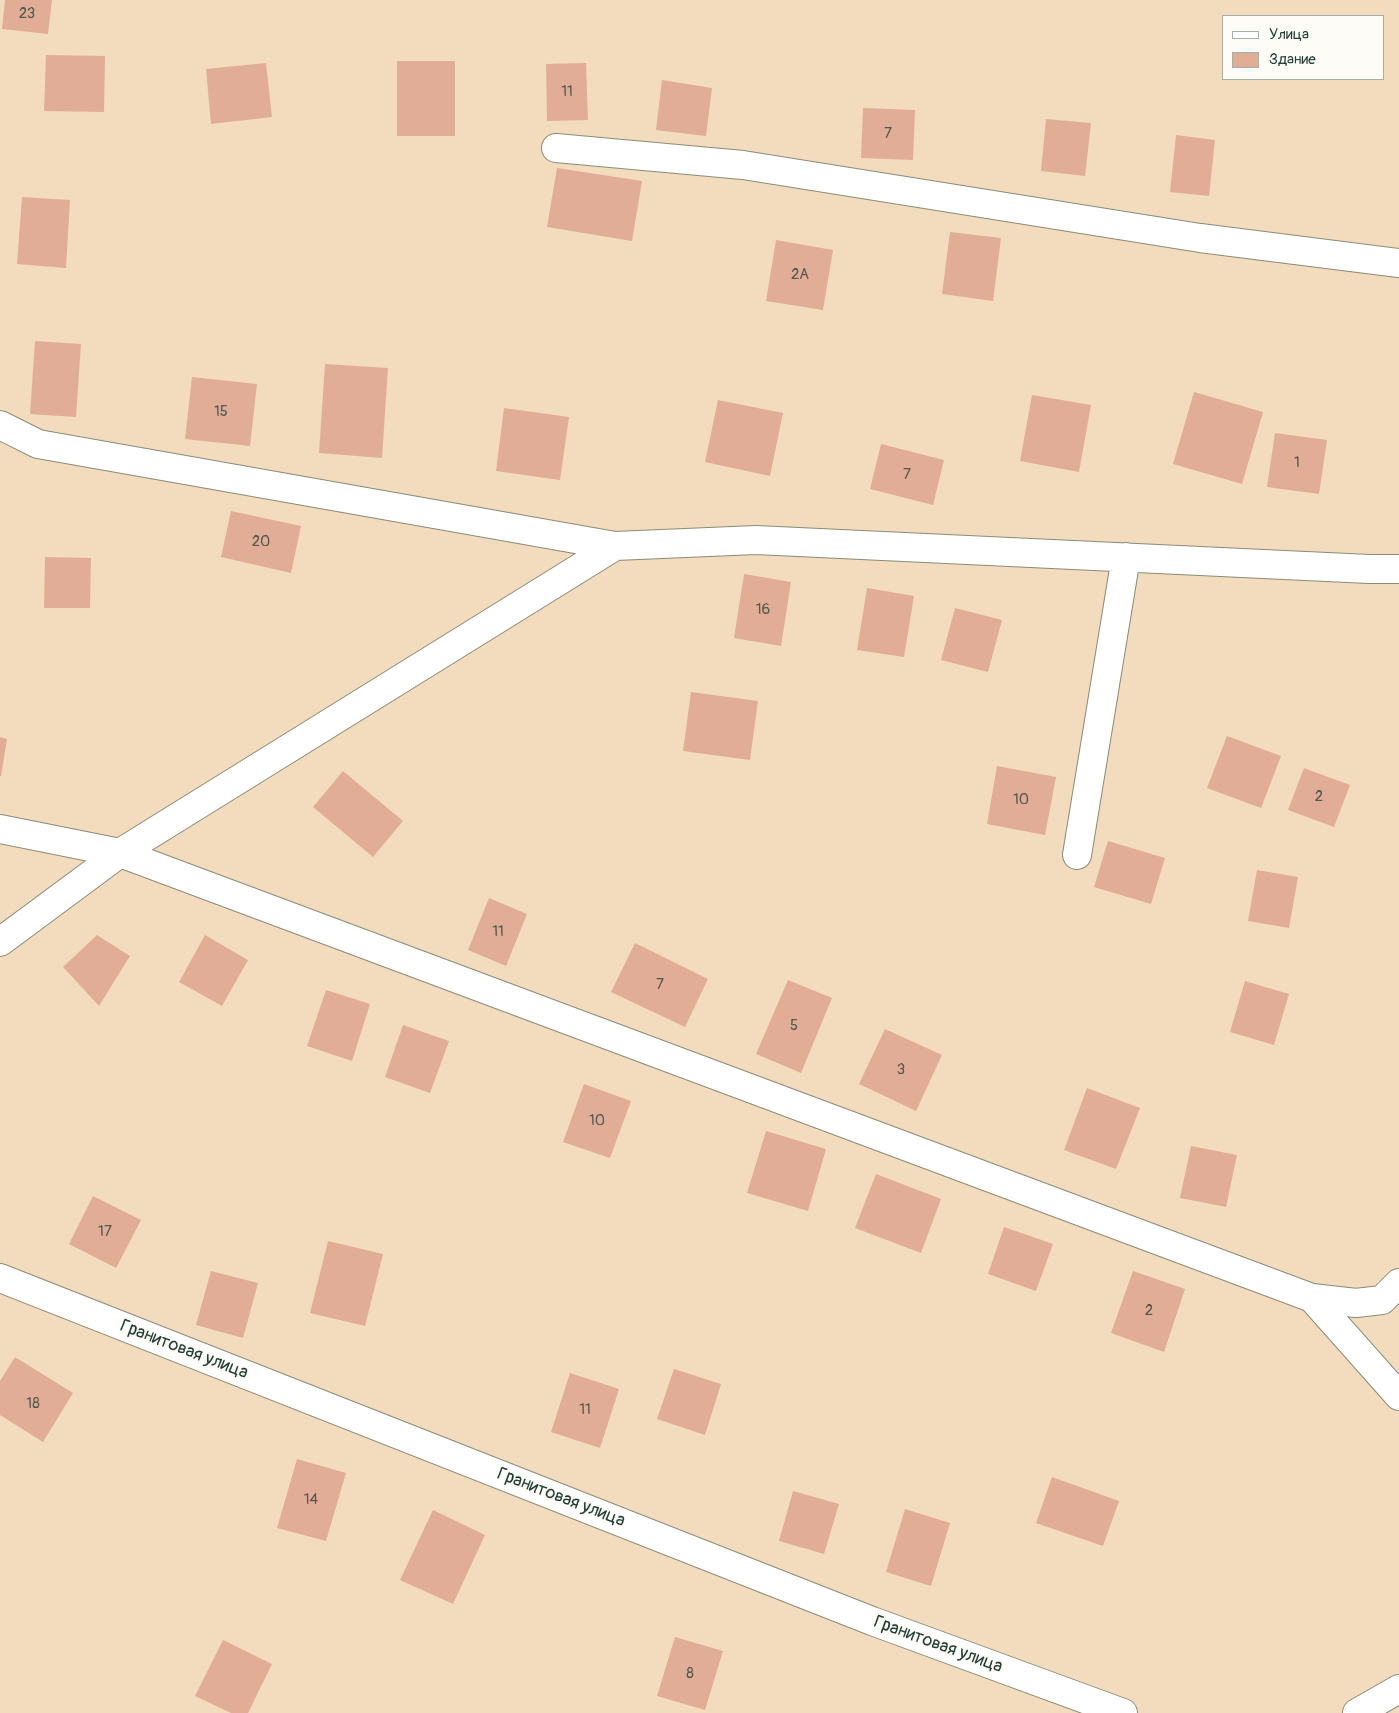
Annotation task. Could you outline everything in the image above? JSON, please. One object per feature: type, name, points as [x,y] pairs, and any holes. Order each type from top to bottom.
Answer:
[{"type":"street","points":[[556,148],[743,165],[1200,238],[1399,263]]},
{"type":"street","points":[[0,425],[38,444],[615,546],[756,540],[1359,569],[1399,569]]},
{"type":"street","points":[[0,942],[120,853],[615,546]]},
{"type":"street","points":[[1077,855],[1126,557]]},
{"type":"street","points":[[0,829],[120,853],[1312,1298],[1356,1303],[1382,1300],[1399,1283]]},
{"type":"street","name":"Гранитовая улица","points":[[0,1278],[863,1617],[1123,1713]]},
{"type":"street","points":[[1312,1298],[1399,1396]]},
{"type":"street","points":[[1357,1713],[1399,1689]]},
{"type":"building","points":[[5,0],[52,0],[48,34],[2,29]]},
{"type":"building","points":[[46,55],[105,56],[104,112],[44,111]]},
{"type":"building","points":[[397,61],[455,61],[455,136],[397,136]]},
{"type":"building","points":[[266,63],[272,117],[211,124],[206,69]]},
{"type":"building","points":[[586,63],[588,120],[547,121],[546,64]]},
{"type":"building","points":[[662,80],[712,88],[706,136],[656,130]]},
{"type":"building","points":[[863,108],[915,110],[913,160],[861,158]]},
{"type":"building","points":[[1046,119],[1091,123],[1085,176],[1041,171]]},
{"type":"building","points":[[1176,135],[1215,140],[1209,196],[1170,192]]},
{"type":"building","points":[[557,168],[642,181],[632,241],[547,227]]},
{"type":"building","points":[[22,197],[70,200],[66,268],[17,264]]},
{"type":"building","points":[[950,232],[1001,238],[993,301],[942,294]]},
{"type":"building","points":[[776,240],[833,250],[823,310],[766,301]]},
{"type":"building","points":[[35,341],[81,344],[76,417],[30,414]]},
{"type":"building","points":[[325,364],[388,368],[382,458],[319,453]]},
{"type":"building","points":[[192,377],[257,384],[250,446],[185,439]]},
{"type":"building","points":[[1194,392],[1263,412],[1242,484],[1173,464]]},
{"type":"building","points":[[1032,395],[1091,405],[1079,472],[1020,461]]},
{"type":"building","points":[[718,400],[783,413],[770,476],[705,462]]},
{"type":"building","points":[[504,408],[569,417],[560,480],[496,471]]},
{"type":"building","points":[[1275,433],[1327,440],[1319,494],[1267,487]]},
{"type":"building","points":[[881,444],[944,460],[933,505],[870,489]]},
{"type":"building","points":[[231,511],[301,526],[291,573],[221,557]]},
{"type":"building","points":[[45,557],[91,558],[90,608],[44,608]]},
{"type":"building","points":[[744,574],[791,582],[781,646],[734,638]]},
{"type":"building","points":[[867,588],[914,596],[904,657],[857,650]]},
{"type":"building","points":[[955,608],[1002,620],[988,672],[941,660]]},
{"type":"building","points":[[691,692],[758,701],[750,760],[683,751]]},
{"type":"building","points":[[1227,736],[1281,756],[1261,808],[1207,788]]},
{"type":"building","points":[[0,737],[7,739],[1,776],[0,776]]},
{"type":"building","points":[[997,766],[1056,777],[1045,835],[987,824]]},
{"type":"building","points":[[1304,768],[1350,785],[1334,827],[1288,810]]},
{"type":"building","points":[[343,771],[403,821],[373,857],[313,807]]},
{"type":"building","points":[[1108,841],[1165,858],[1151,904],[1094,887]]},
{"type":"building","points":[[1257,870],[1298,877],[1289,928],[1248,921]]},
{"type":"building","points":[[489,898],[527,914],[506,966],[468,950]]},
{"type":"building","points":[[97,935],[130,956],[99,1006],[63,967]]},
{"type":"building","points":[[205,935],[248,960],[222,1006],[179,982]]},
{"type":"building","points":[[635,943],[708,979],[685,1027],[611,992]]},
{"type":"building","points":[[788,980],[832,998],[801,1073],[756,1054]]},
{"type":"building","points":[[1245,981],[1289,994],[1274,1045],[1230,1032]]},
{"type":"building","points":[[326,990],[370,1004],[352,1061],[307,1046]]},
{"type":"building","points":[[403,1025],[449,1041],[430,1093],[385,1077]]},
{"type":"building","points":[[885,1029],[942,1055],[916,1111],[859,1084]]},
{"type":"building","points":[[584,1084],[631,1101],[610,1158],[563,1142]]},
{"type":"building","points":[[1087,1088],[1140,1108],[1116,1169],[1064,1150]]},
{"type":"building","points":[[766,1131],[826,1149],[808,1211],[747,1193]]},
{"type":"building","points":[[1191,1146],[1237,1155],[1226,1207],[1180,1198]]},
{"type":"building","points":[[876,1174],[941,1199],[921,1253],[855,1228]]},
{"type":"building","points":[[93,1196],[141,1220],[116,1268],[69,1244]]},
{"type":"building","points":[[1004,1227],[1053,1244],[1036,1291],[988,1274]]},
{"type":"building","points":[[328,1241],[383,1254],[365,1326],[310,1313]]},
{"type":"building","points":[[211,1271],[258,1283],[243,1338],[196,1325]]},
{"type":"building","points":[[1133,1271],[1185,1289],[1164,1352],[1111,1333]]},
{"type":"building","points":[[15,1357],[73,1393],[43,1442],[0,1415],[0,1381]]},
{"type":"building","points":[[674,1369],[721,1384],[705,1435],[657,1419]]},
{"type":"building","points":[[570,1373],[619,1389],[600,1448],[551,1432]]},
{"type":"building","points":[[297,1459],[346,1473],[326,1541],[277,1528]]},
{"type":"building","points":[[1052,1477],[1119,1501],[1103,1546],[1036,1523]]},
{"type":"building","points":[[793,1491],[839,1504],[824,1554],[779,1541]]},
{"type":"building","points":[[905,1509],[950,1523],[931,1586],[886,1572]]},
{"type":"building","points":[[433,1510],[485,1535],[453,1604],[400,1580]]},
{"type":"building","points":[[675,1637],[723,1651],[705,1710],[657,1696]]},
{"type":"building","points":[[223,1640],[272,1664],[248,1713],[231,1713],[195,1696]]}]
